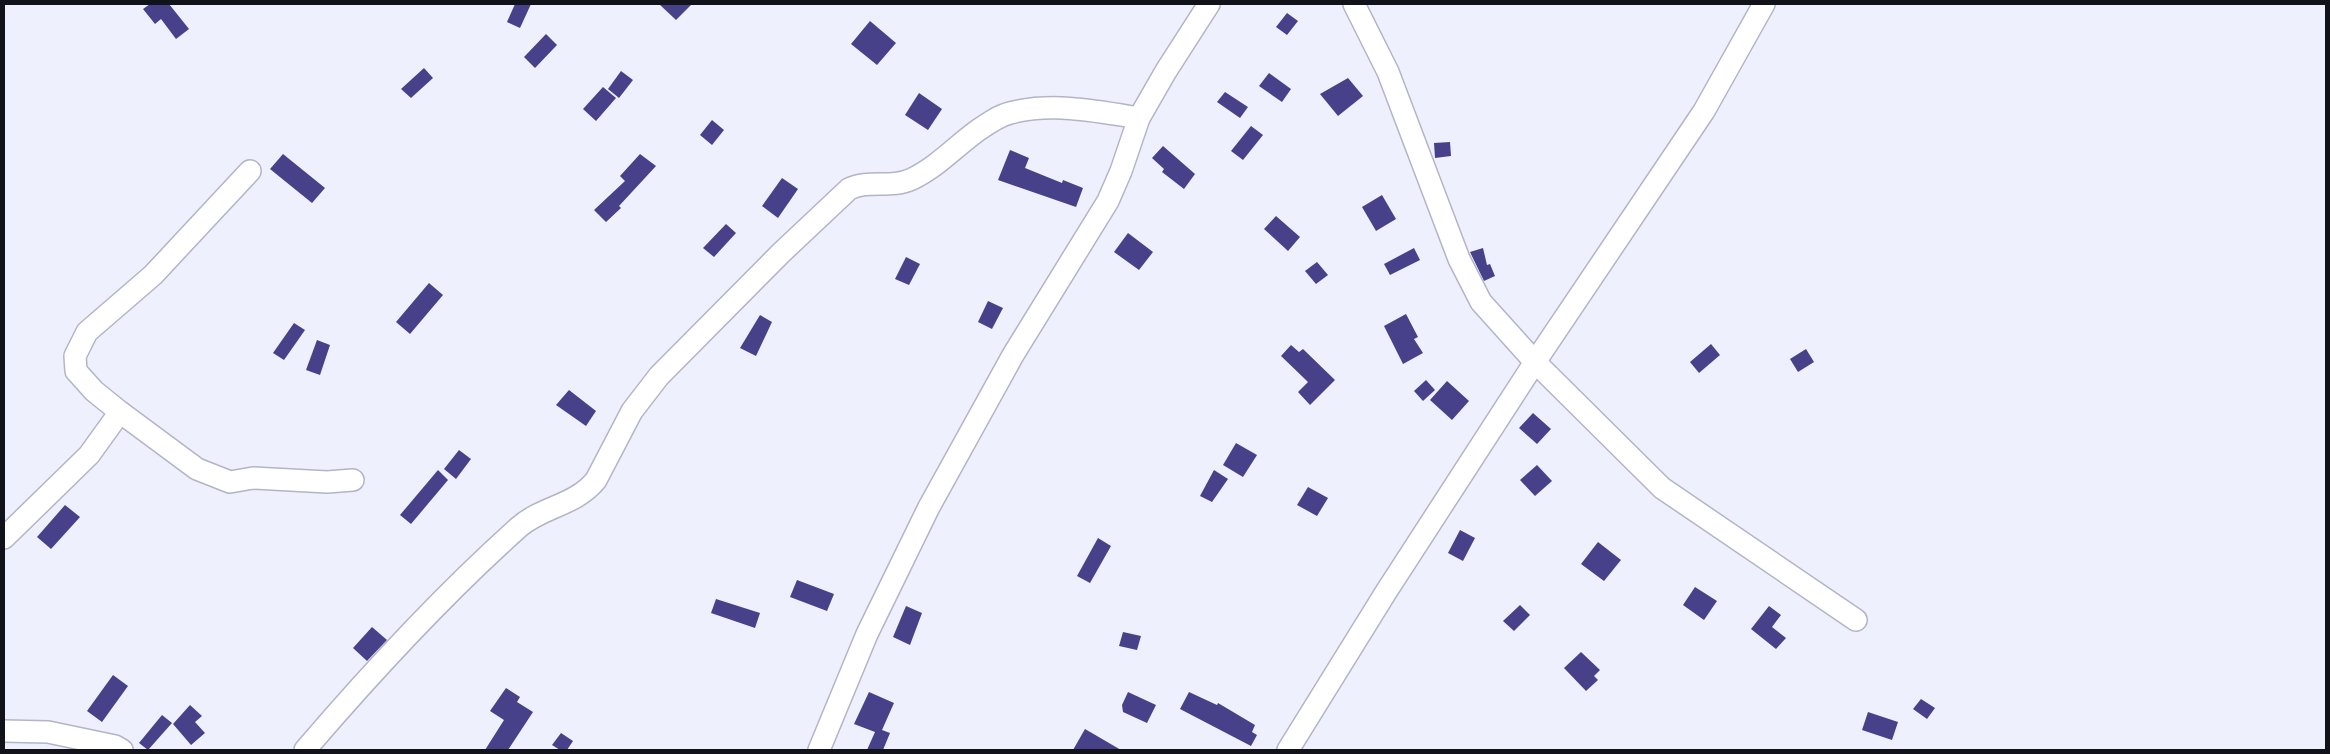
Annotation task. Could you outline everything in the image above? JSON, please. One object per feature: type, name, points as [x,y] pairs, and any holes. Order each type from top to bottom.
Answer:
[{"type":"street","points":[[819,750],[867,634],[929,507],[1012,355],[1108,202],[1139,118],[1166,71],[1210,4]]},
{"type":"street","points":[[1354,4],[1388,72],[1468,280],[1481,302],[1535,362],[1662,488],[1856,620]]},
{"type":"street","points":[[1288,750],[1386,592],[1535,362],[1704,110],[1764,4]]},
{"type":"street","points":[[306,750],[349,699],[490,553],[524,522],[588,490],[596,480],[632,411],[658,376],[781,253],[849,189],[861,185],[888,186],[910,180],[924,173],[991,122],[1008,113],[1033,109],[1085,109],[1139,118]]},
{"type":"street","points":[[250,171],[153,275],[87,332],[75,356],[76,371],[94,391],[120,412],[198,469],[230,482],[253,478],[327,482],[353,480]]},
{"type":"street","points":[[4,538],[89,455],[120,412]]},
{"type":"street","points":[[4,731],[48,732],[115,746],[122,750]]},
{"type":"building","points":[[150,4],[169,4],[189,29],[176,39],[161,19],[155,24],[143,9]]},
{"type":"building","points":[[515,4],[531,4],[520,28],[507,22]]},
{"type":"building","points":[[659,4],[692,4],[676,20]]},
{"type":"building","points":[[1287,13],[1298,21],[1287,35],[1276,27]]},
{"type":"building","points":[[870,21],[896,43],[877,65],[851,44]]},
{"type":"building","points":[[546,34],[557,45],[535,68],[524,57]]},
{"type":"building","points":[[424,68],[433,78],[411,98],[401,89]]},
{"type":"building","points":[[621,71],[633,80],[619,98],[608,89]]},
{"type":"building","points":[[1269,73],[1291,89],[1282,102],[1259,86]]},
{"type":"building","points":[[1348,78],[1363,96],[1338,116],[1320,94]]},
{"type":"building","points":[[603,87],[616,98],[596,121],[583,109]]},
{"type":"building","points":[[1225,92],[1248,107],[1240,118],[1217,102]]},
{"type":"building","points":[[919,93],[942,109],[928,130],[905,115]]},
{"type":"building","points":[[712,120],[724,130],[712,145],[700,135]]},
{"type":"building","points":[[1251,126],[1263,135],[1243,160],[1231,151]]},
{"type":"building","points":[[1450,142],[1451,156],[1435,158],[1434,143]]},
{"type":"building","points":[[1163,146],[1195,174],[1184,189],[1162,172],[1164,169],[1152,158]]},
{"type":"building","points":[[1010,150],[1029,158],[1025,168],[1062,183],[1063,180],[1083,188],[1076,207],[998,180]]},
{"type":"building","points":[[283,154],[325,188],[312,203],[270,169]]},
{"type":"building","points":[[640,154],[656,166],[619,206],[621,208],[606,222],[594,210],[625,181],[620,176]]},
{"type":"building","points":[[782,178],[798,189],[778,218],[762,206]]},
{"type":"building","points":[[1382,195],[1396,219],[1376,231],[1362,207]]},
{"type":"building","points":[[1276,216],[1300,237],[1288,251],[1264,229]]},
{"type":"building","points":[[726,224],[736,233],[714,257],[703,248]]},
{"type":"building","points":[[1128,233],[1153,252],[1139,270],[1114,252]]},
{"type":"building","points":[[1414,248],[1420,260],[1390,275],[1384,264]]},
{"type":"building","points":[[1483,248],[1487,265],[1490,264],[1495,276],[1484,281],[1470,252]]},
{"type":"building","points":[[906,257],[920,264],[909,285],[895,279]]},
{"type":"building","points":[[1317,262],[1328,275],[1316,284],[1305,271]]},
{"type":"building","points":[[429,283],[443,295],[410,334],[396,322]]},
{"type":"building","points":[[988,301],[1003,308],[992,329],[978,322]]},
{"type":"building","points":[[1406,314],[1418,337],[1414,339],[1423,353],[1403,364],[1384,326]]},
{"type":"building","points":[[760,315],[772,322],[756,356],[740,348]]},
{"type":"building","points":[[294,323],[305,330],[284,360],[273,353]]},
{"type":"building","points":[[317,340],[330,345],[320,375],[306,370]]},
{"type":"building","points":[[1711,344],[1720,355],[1699,373],[1690,362]]},
{"type":"building","points":[[1291,345],[1299,352],[1303,349],[1335,380],[1310,405],[1298,392],[1308,382],[1281,356]]},
{"type":"building","points":[[1806,349],[1814,362],[1798,372],[1790,359]]},
{"type":"building","points":[[1426,380],[1435,390],[1423,401],[1414,391]]},
{"type":"building","points":[[1447,381],[1469,401],[1452,420],[1430,400]]},
{"type":"building","points":[[569,390],[596,411],[586,426],[556,405]]},
{"type":"building","points":[[1533,413],[1551,429],[1537,444],[1519,428]]},
{"type":"building","points":[[1236,443],[1257,455],[1243,477],[1223,465]]},
{"type":"building","points":[[459,450],[471,459],[456,479],[444,469]]},
{"type":"building","points":[[1537,465],[1552,481],[1535,496],[1520,480]]},
{"type":"building","points":[[438,470],[448,480],[411,524],[400,515]]},
{"type":"building","points":[[1214,470],[1228,479],[1212,502],[1200,496]]},
{"type":"building","points":[[1308,487],[1328,498],[1317,516],[1297,505]]},
{"type":"building","points":[[65,505],[80,517],[51,549],[37,537]]},
{"type":"building","points":[[1460,530],[1475,538],[1463,561],[1448,553]]},
{"type":"building","points":[[1098,538],[1111,546],[1090,583],[1077,576]]},
{"type":"building","points":[[1598,542],[1621,560],[1604,581],[1581,564]]},
{"type":"building","points":[[797,580],[834,594],[827,611],[790,597]]},
{"type":"building","points":[[1695,587],[1717,601],[1704,620],[1683,605]]},
{"type":"building","points":[[716,599],[760,613],[755,628],[711,613]]},
{"type":"building","points":[[1520,605],[1530,615],[1514,631],[1503,621]]},
{"type":"building","points":[[906,606],[922,613],[910,645],[893,637]]},
{"type":"building","points":[[1769,606],[1781,615],[1772,627],[1786,638],[1776,649],[1751,629]]},
{"type":"building","points":[[372,627],[387,640],[367,661],[353,648]]},
{"type":"building","points":[[1123,632],[1141,636],[1137,650],[1119,646]]},
{"type":"building","points":[[1581,652],[1600,670],[1594,676],[1598,680],[1586,691],[1564,668]]},
{"type":"building","points":[[113,675],[128,686],[102,722],[87,711]]},
{"type":"building","points":[[506,688],[520,697],[517,702],[533,712],[508,750],[485,750],[504,720],[490,711]]},
{"type":"building","points":[[869,692],[894,703],[882,730],[890,733],[883,750],[867,750],[875,732],[854,724]]},
{"type":"building","points":[[1128,692],[1156,705],[1147,723],[1123,712],[1122,705]]},
{"type":"building","points":[[1189,692],[1217,705],[1218,703],[1255,725],[1252,732],[1257,735],[1251,746],[1180,709]]},
{"type":"building","points":[[1921,699],[1935,708],[1927,719],[1913,709]]},
{"type":"building","points":[[190,705],[202,716],[195,722],[205,733],[191,745],[173,724]]},
{"type":"building","points":[[1868,712],[1898,722],[1892,740],[1862,730]]},
{"type":"building","points":[[162,715],[172,723],[148,750],[139,743]]},
{"type":"building","points":[[1085,729],[1121,750],[1073,750]]},
{"type":"building","points":[[561,733],[573,741],[567,750],[560,750],[552,745]]}]
